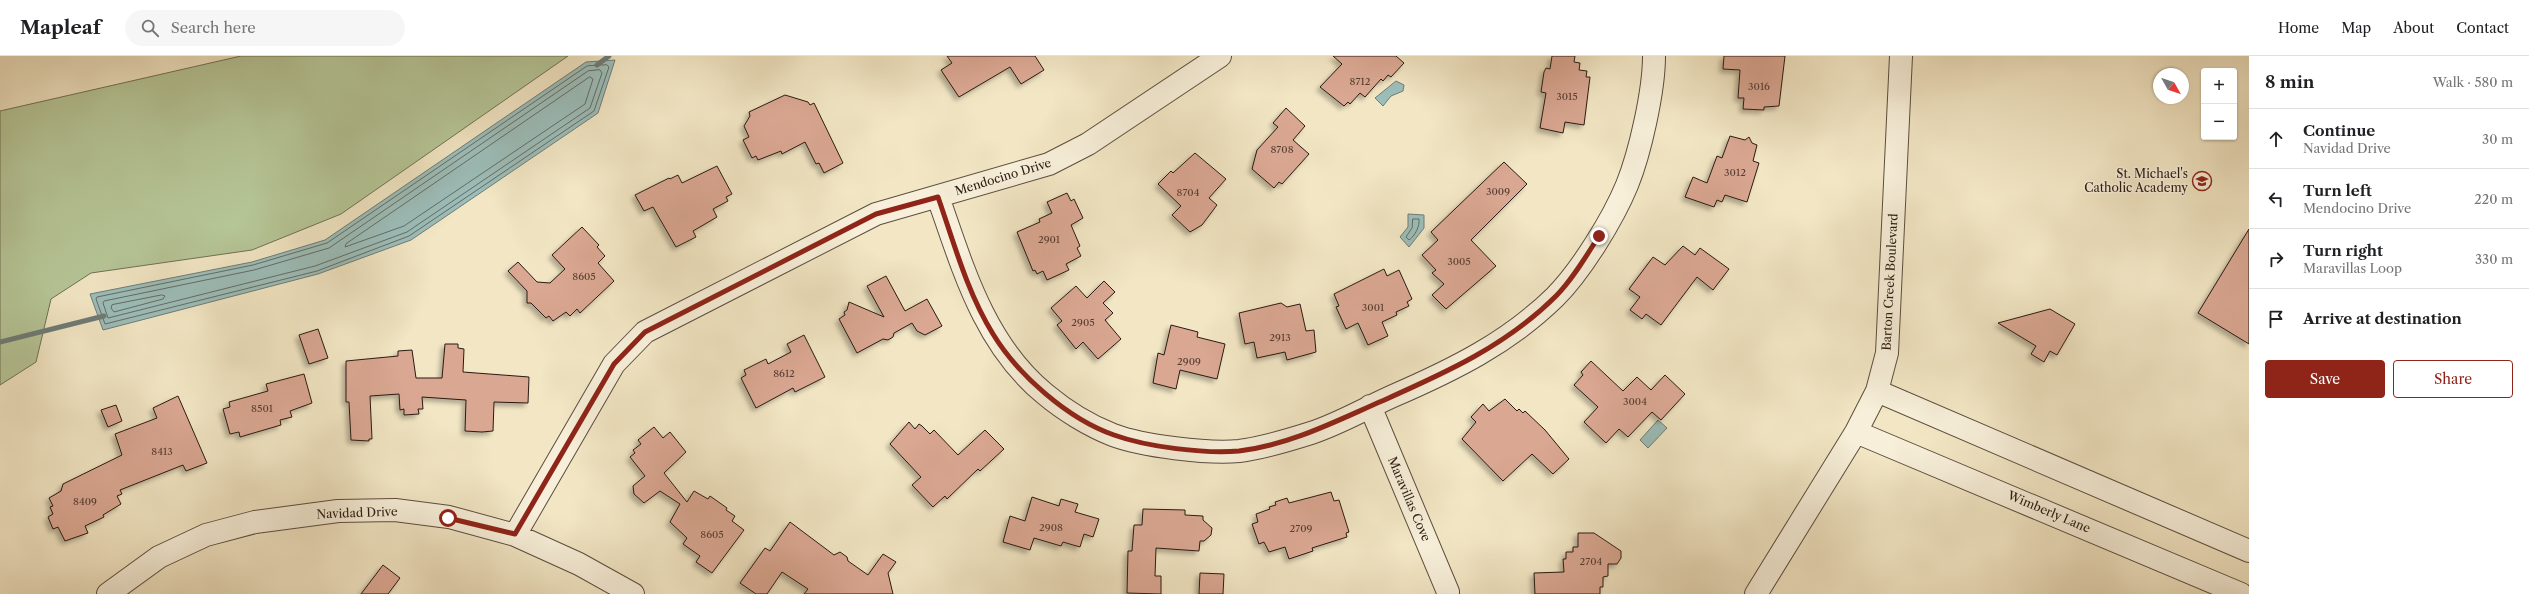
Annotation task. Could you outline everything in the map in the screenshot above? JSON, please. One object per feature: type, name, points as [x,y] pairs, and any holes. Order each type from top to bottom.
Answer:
[{"type":"street","name":"Mendocino Drive","points":[[515,534],[614,364],[645,332],[876,214],[1049,164],[1088,144],[1220,56]]},
{"type":"street","points":[[938,197],[968,284],[993,334],[1021,371],[1046,395],[1114,435],[1165,446],[1204,451],[1239,451],[1313,432],[1470,360],[1502,341],[1557,295],[1599,236],[1627,185],[1643,129],[1654,68],[1654,56]]},
{"type":"street","name":"Barton Creek Boulevard","points":[[1756,594],[1856,432],[1877,391],[1887,353],[1902,56]]},
{"type":"street","points":[[1877,391],[2249,551]]},
{"type":"street","name":"Maravillas Cove","points":[[1370,406],[1448,592]]},
{"type":"street","name":"Wimberly Lane","points":[[1856,432],[2241,594]]},
{"type":"street","name":"Navidad Drive","points":[[108,594],[159,557],[206,535],[255,522],[338,511],[395,510],[448,518],[515,534],[579,564],[633,594]]},
{"type":"green space","points":[[241,56],[568,56],[341,214],[252,250],[91,273],[51,299],[36,362],[0,385],[0,111]]},
{"type":"water","points":[[615,60],[598,113],[411,240],[318,274],[103,330],[90,294],[252,262],[325,240],[586,62]]},
{"type":"water","points":[[1396,81],[1404,85],[1403,91],[1391,96],[1383,106],[1375,98]]},
{"type":"water","points":[[1408,214],[1424,215],[1424,228],[1409,247],[1400,237],[1408,227]]},
{"type":"water","points":[[1658,420],[1667,428],[1648,448],[1640,440]]},
{"type":"building","points":[[947,56],[1035,56],[1044,70],[1021,84],[1010,67],[959,97],[941,70],[952,63]]},
{"type":"building","points":[[1333,56],[1396,56],[1404,63],[1391,77],[1388,75],[1383,81],[1381,79],[1365,97],[1360,93],[1350,104],[1348,102],[1344,106],[1320,87],[1342,64]]},
{"type":"building","points":[[1552,56],[1575,56],[1574,62],[1580,63],[1579,70],[1587,71],[1586,77],[1590,77],[1584,125],[1565,122],[1563,133],[1540,128],[1546,93],[1541,92],[1544,72],[1546,68],[1550,69]]},
{"type":"building","points":[[1724,56],[1785,56],[1779,106],[1764,107],[1764,110],[1743,109],[1744,98],[1738,98],[1740,70],[1723,69]]},
{"type":"building","points":[[785,95],[808,102],[810,105],[814,103],[843,163],[824,173],[819,163],[816,164],[805,142],[782,154],[781,151],[758,160],[756,156],[752,158],[743,140],[749,137],[744,126],[750,116],[749,112]]},
{"type":"building","points":[[1286,108],[1305,126],[1293,140],[1309,154],[1282,184],[1279,182],[1274,188],[1252,169],[1257,150],[1278,127],[1273,123]]},
{"type":"building","points":[[1730,136],[1745,140],[1749,137],[1752,143],[1757,145],[1753,161],[1759,163],[1747,202],[1725,195],[1722,202],[1717,200],[1714,207],[1685,197],[1693,177],[1707,183],[1717,156],[1722,158]]},
{"type":"building","points":[[1195,153],[1226,179],[1209,198],[1217,205],[1202,225],[1190,232],[1172,215],[1181,206],[1158,184],[1171,171],[1173,173]]},
{"type":"building","points":[[1504,162],[1527,184],[1471,240],[1496,266],[1446,309],[1432,295],[1444,284],[1432,273],[1436,270],[1422,255],[1438,240],[1431,232]]},
{"type":"building","points":[[717,166],[732,194],[726,197],[728,201],[713,209],[717,217],[693,231],[696,237],[676,247],[653,207],[644,211],[635,195],[669,178],[670,179],[678,175],[682,183]]},
{"type":"building","points":[[1067,193],[1071,201],[1074,199],[1083,218],[1071,225],[1080,246],[1077,248],[1081,256],[1066,264],[1069,270],[1047,280],[1043,271],[1037,274],[1035,270],[1033,271],[1017,232],[1040,222],[1039,219],[1052,213],[1047,202]]},
{"type":"building","points":[[582,227],[599,245],[597,247],[605,256],[598,263],[614,281],[580,313],[577,309],[570,316],[566,312],[553,321],[549,316],[546,318],[531,303],[527,303],[527,291],[508,271],[518,262],[537,282],[550,283],[565,269],[552,255]]},
{"type":"building","points":[[2249,229],[2249,344],[2198,313]]},
{"type":"building","points":[[1683,246],[1695,255],[1700,248],[1729,269],[1713,290],[1697,277],[1661,325],[1646,314],[1642,319],[1630,310],[1640,297],[1629,289],[1653,257],[1665,265]]},
{"type":"building","points":[[1384,269],[1387,276],[1399,270],[1412,299],[1407,302],[1409,306],[1396,312],[1397,315],[1382,322],[1388,336],[1368,345],[1358,323],[1346,329],[1336,307],[1339,306],[1334,294]]},
{"type":"building","points":[[886,276],[905,311],[927,299],[942,326],[925,335],[917,331],[912,323],[894,333],[893,337],[888,340],[883,339],[857,353],[839,319],[845,315],[844,312],[847,310],[849,302],[884,317],[867,286]]},
{"type":"building","points":[[1104,281],[1115,292],[1103,303],[1113,313],[1105,320],[1121,339],[1098,359],[1083,342],[1076,349],[1057,325],[1062,321],[1051,308],[1076,286],[1087,298]]},
{"type":"building","points":[[1281,303],[1287,307],[1300,304],[1306,331],[1314,330],[1316,352],[1287,360],[1285,352],[1257,358],[1254,342],[1245,344],[1239,313]]},
{"type":"building","points":[[2050,309],[2075,324],[2057,355],[2050,351],[2044,362],[2031,354],[2036,346],[1998,323]]},
{"type":"building","points":[[1171,325],[1198,332],[1197,337],[1225,344],[1217,379],[1180,370],[1176,389],[1153,383],[1158,353],[1164,355]]},
{"type":"building","points":[[318,329],[328,358],[309,364],[299,335]]},
{"type":"building","points":[[804,335],[825,377],[795,392],[793,388],[756,408],[741,378],[746,375],[744,370],[766,359],[768,364],[791,352],[787,344]]},
{"type":"building","points":[[445,344],[458,344],[458,348],[464,349],[463,372],[529,377],[528,403],[494,402],[493,431],[482,432],[465,431],[466,400],[422,397],[423,409],[418,409],[419,414],[404,415],[404,409],[400,410],[399,394],[370,396],[372,439],[369,439],[369,441],[351,440],[349,402],[346,402],[346,361],[398,356],[398,351],[412,350],[416,378],[442,378]]},
{"type":"building","points":[[1591,361],[1623,391],[1637,377],[1651,390],[1665,375],[1685,394],[1661,420],[1652,412],[1628,437],[1619,429],[1606,443],[1584,422],[1598,407],[1574,385],[1583,375],[1581,372]]},
{"type":"building","points":[[304,374],[312,403],[290,411],[292,417],[280,420],[281,425],[240,437],[239,432],[230,434],[223,409],[230,407],[229,402],[268,391],[266,384]]},
{"type":"building","points":[[178,396],[207,463],[186,471],[183,465],[120,490],[122,494],[117,496],[121,504],[103,515],[104,517],[85,526],[88,533],[65,541],[58,527],[53,529],[48,517],[53,514],[50,507],[53,506],[49,498],[61,491],[63,484],[122,455],[115,434],[157,418],[153,408]]},
{"type":"building","points":[[1505,399],[1517,411],[1519,409],[1523,413],[1525,411],[1545,430],[1569,459],[1553,474],[1532,454],[1503,481],[1462,439],[1476,422],[1471,417],[1483,404],[1489,411]]},
{"type":"building","points":[[116,405],[122,421],[108,427],[101,410]]},
{"type":"building","points":[[909,422],[915,429],[919,424],[930,434],[934,430],[958,455],[985,430],[1004,449],[980,471],[978,469],[947,499],[945,496],[933,507],[912,485],[921,477],[890,444]]},
{"type":"building","points":[[654,427],[663,438],[670,432],[686,452],[664,473],[687,502],[694,491],[708,499],[710,496],[727,508],[726,510],[735,516],[732,521],[744,530],[712,573],[696,562],[700,556],[683,544],[687,538],[670,522],[680,504],[660,491],[644,503],[634,494],[633,486],[645,476],[630,457],[635,453],[633,450],[641,444],[638,440]]},
{"type":"building","points":[[1331,492],[1334,501],[1339,500],[1349,532],[1346,533],[1347,537],[1312,548],[1313,551],[1289,559],[1285,547],[1269,552],[1264,542],[1259,544],[1252,524],[1258,522],[1256,514],[1270,509],[1269,507],[1276,505],[1275,502],[1287,498],[1289,503]]},
{"type":"building","points":[[1032,497],[1059,506],[1061,499],[1078,504],[1075,512],[1099,519],[1093,537],[1084,534],[1080,547],[1063,542],[1061,546],[1034,538],[1030,550],[1003,542],[1010,516],[1025,521]]},
{"type":"building","points":[[1143,509],[1185,510],[1185,515],[1203,516],[1203,520],[1212,528],[1211,535],[1204,541],[1200,541],[1199,551],[1156,548],[1155,576],[1161,576],[1161,594],[1127,593],[1128,551],[1132,551],[1134,525],[1142,525]]},
{"type":"building","points":[[790,522],[834,555],[840,552],[847,557],[848,561],[868,575],[883,554],[896,562],[888,573],[893,594],[804,594],[808,589],[782,572],[767,594],[756,594],[740,583],[765,548],[770,551]]},
{"type":"building","points":[[1578,533],[1594,533],[1621,551],[1621,558],[1617,564],[1608,564],[1608,576],[1603,577],[1603,587],[1600,587],[1600,594],[1535,594],[1534,573],[1564,572],[1563,559],[1566,559],[1566,552],[1573,552],[1573,547],[1578,547]]},
{"type":"building","points":[[383,565],[400,578],[388,594],[361,594]]},
{"type":"building","points":[[1200,573],[1224,574],[1223,594],[1199,594]]},
{"type":"waterway","points":[[597,65],[609,56]]},
{"type":"waterway","points":[[0,342],[104,316]]},
{"type":"place","name":"St. Michael's Catholic Academy","points":[[2202,181]]},
{"type":"route","points":[[448,518],[515,534],[614,364],[645,332],[761,271],[876,214],[938,197],[968,284],[993,334],[1021,371],[1046,395],[1081,418],[1114,435],[1165,446],[1204,451],[1239,451],[1313,432],[1470,360],[1502,341],[1535,315],[1557,295],[1577,269],[1599,236]]}]
